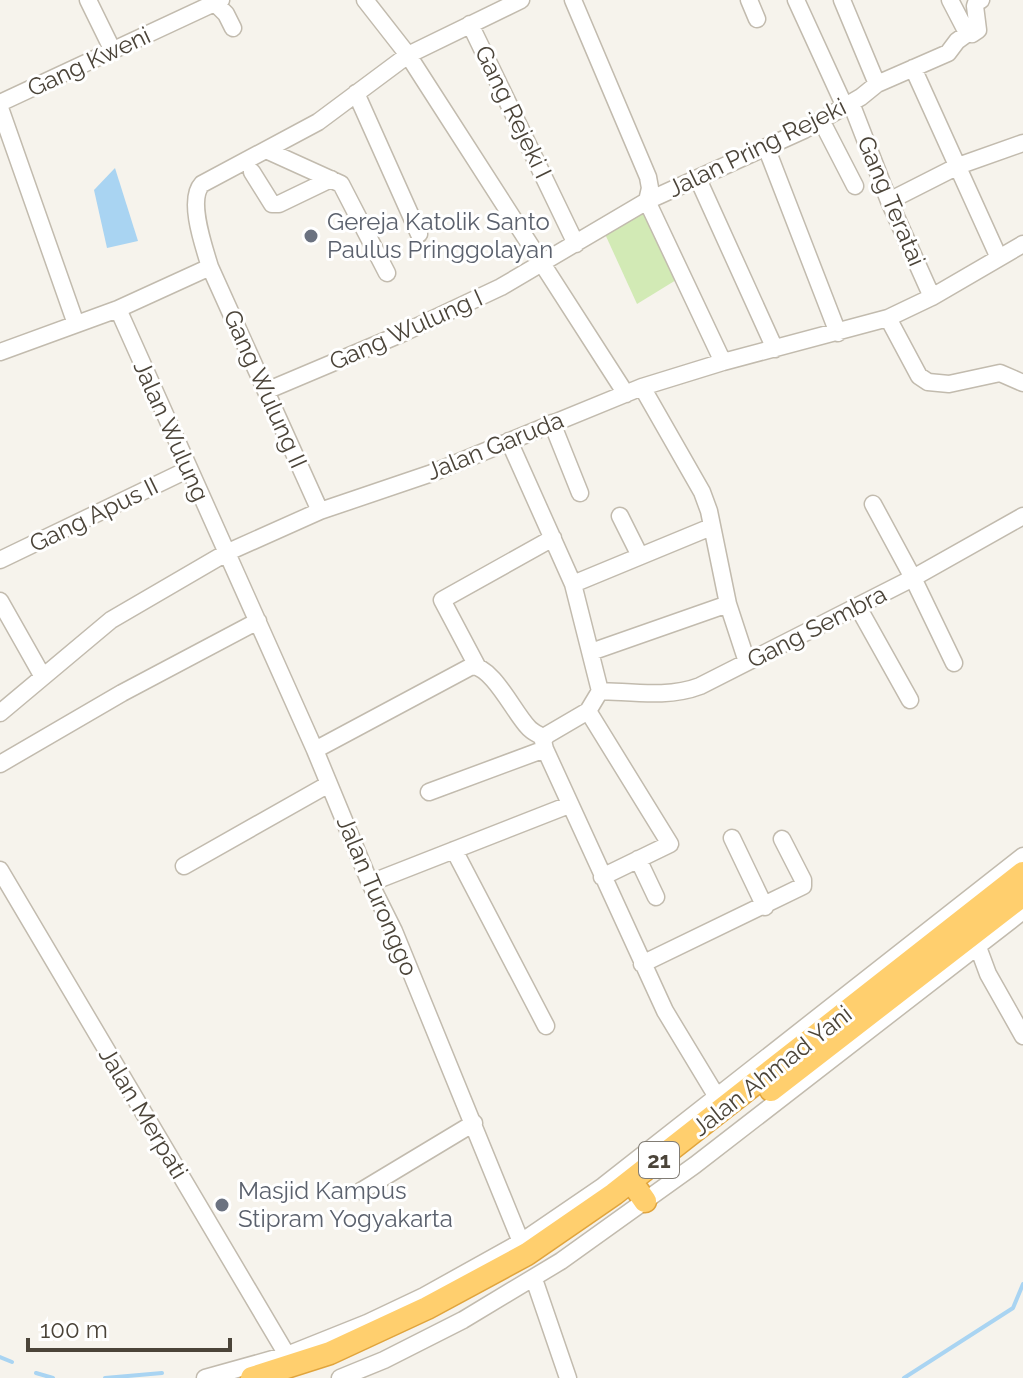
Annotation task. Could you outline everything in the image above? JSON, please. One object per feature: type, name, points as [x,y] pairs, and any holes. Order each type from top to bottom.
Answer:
[{"type":"highway","name":"Jalan Ahmad Yani","points":[[252,1378],[330,1353],[427,1308],[527,1254],[614,1194],[1023,873]]},
{"type":"highway","name":"Jalan Ahmad Yani","points":[[303,1378],[359,1356],[462,1306],[641,1196],[1023,895]]},
{"type":"street","points":[[88,0],[113,51]]},
{"type":"street","points":[[365,0],[408,55],[544,264],[606,368],[626,394]]},
{"type":"street","points":[[0,352],[118,309],[210,267],[196,208],[197,190],[208,179],[248,165],[266,150],[318,122],[408,55],[521,0]]},
{"type":"street","points":[[573,0],[644,168],[650,188],[647,201],[723,362]]},
{"type":"street","points":[[749,0],[757,19]]},
{"type":"street","name":"Gang Teratai","points":[[796,0],[848,105],[932,297]]},
{"type":"street","points":[[842,0],[877,84]]},
{"type":"street","points":[[950,0],[968,33],[972,34],[978,30],[975,6],[981,0]]},
{"type":"street","points":[[216,1],[233,28]]},
{"type":"street","name":"Gang Kweni","points":[[0,105],[216,1]]},
{"type":"street","name":"Gang Rejeki I","points":[[470,24],[576,244]]},
{"type":"street","name":"Jalan Pring Rejeki","points":[[544,264],[647,201],[821,120],[877,84],[948,53],[968,33]]},
{"type":"street","points":[[913,68],[999,258]]},
{"type":"street","points":[[356,93],[419,234]]},
{"type":"street","points":[[0,105],[76,324]]},
{"type":"street","points":[[821,120],[855,186]]},
{"type":"street","points":[[889,201],[958,166],[1023,143]]},
{"type":"street","points":[[766,147],[838,333]]},
{"type":"street","points":[[266,150],[341,184],[387,273]]},
{"type":"street","points":[[248,165],[272,204],[279,204],[331,179]]},
{"type":"street","points":[[698,179],[775,349]]},
{"type":"street","name":"Jalan Garuda","points":[[0,713],[128,607],[226,553],[320,511],[432,473],[642,387],[888,318],[932,297],[1023,244]]},
{"type":"street","name":"Gang Wulung I","points":[[266,391],[456,309],[544,264]]},
{"type":"street","name":"Gang Wulung II","points":[[210,267],[320,511]]},
{"type":"street","name":"Jalan Wulung","points":[[118,309],[226,553]]},
{"type":"street","points":[[888,318],[919,376],[928,382],[949,384],[1000,373],[1022,381]]},
{"type":"street","points":[[600,404],[606,368]]},
{"type":"street","points":[[642,387],[700,488],[709,511],[728,604],[747,662]]},
{"type":"street","points":[[552,423],[580,493]]},
{"type":"street","points":[[429,792],[544,743],[588,711],[600,691],[573,584],[509,441]]},
{"type":"street","name":"Gang Apus II","points":[[0,560],[189,469]]},
{"type":"street","points":[[873,504],[954,663]]},
{"type":"street","points":[[620,516],[640,556]]},
{"type":"street","name":"Gang Sembra","points":[[600,691],[685,692],[858,607],[1023,516]]},
{"type":"street","points":[[573,584],[711,527]]},
{"type":"street","points":[[553,538],[436,603],[477,666],[488,673],[544,743],[642,964],[665,1011],[717,1097]]},
{"type":"street","name":"Jalan Turonggo","points":[[226,553],[315,750],[370,883],[394,931],[521,1242]]},
{"type":"street","points":[[0,601],[43,677]]},
{"type":"street","points":[[591,652],[728,604]]},
{"type":"street","points":[[858,607],[910,700]]},
{"type":"street","points":[[0,764],[122,693],[258,621]]},
{"type":"street","points":[[315,750],[461,670],[477,666]]},
{"type":"street","points":[[588,711],[670,844],[602,877]]},
{"type":"street","points":[[184,866],[329,784]]},
{"type":"street","points":[[370,883],[569,805]]},
{"type":"street","points":[[732,838],[765,907]]},
{"type":"street","points":[[642,964],[797,891],[804,884],[782,839]]},
{"type":"street","points":[[454,850],[546,1026]]},
{"type":"street","points":[[205,1378],[287,1355],[367,1323],[424,1296],[521,1242],[603,1186],[1023,856]]},
{"type":"street","points":[[638,859],[656,897]]},
{"type":"street","name":"Jalan Merpati","points":[[0,870],[287,1355]]},
{"type":"street","points":[[340,1378],[384,1360],[463,1320],[534,1279],[1023,911]]},
{"type":"street","points":[[978,947],[988,974],[1023,1036]]},
{"type":"street","points":[[361,1191],[474,1123]]},
{"type":"street","points":[[534,1279],[568,1378]]},
{"type":"green space","points":[[642,213],[648,215],[681,277],[637,304],[605,234]]},
{"type":"water","points":[[115,168],[138,241],[107,248],[94,190]]},
{"type":"waterway","points":[[904,1378],[1013,1308],[1023,1284]]},
{"type":"waterway","points":[[0,1357],[12,1362]]},
{"type":"waterway","points":[[36,1373],[53,1378]]},
{"type":"waterway","points":[[105,1378],[162,1373]]},
{"type":"place","name":"Gereja Katolik Santo Paulus Pringgolayan","points":[[311,236]]},
{"type":"place","name":"Masjid Kampus Stipram Yogyakarta","points":[[222,1205]]}]
